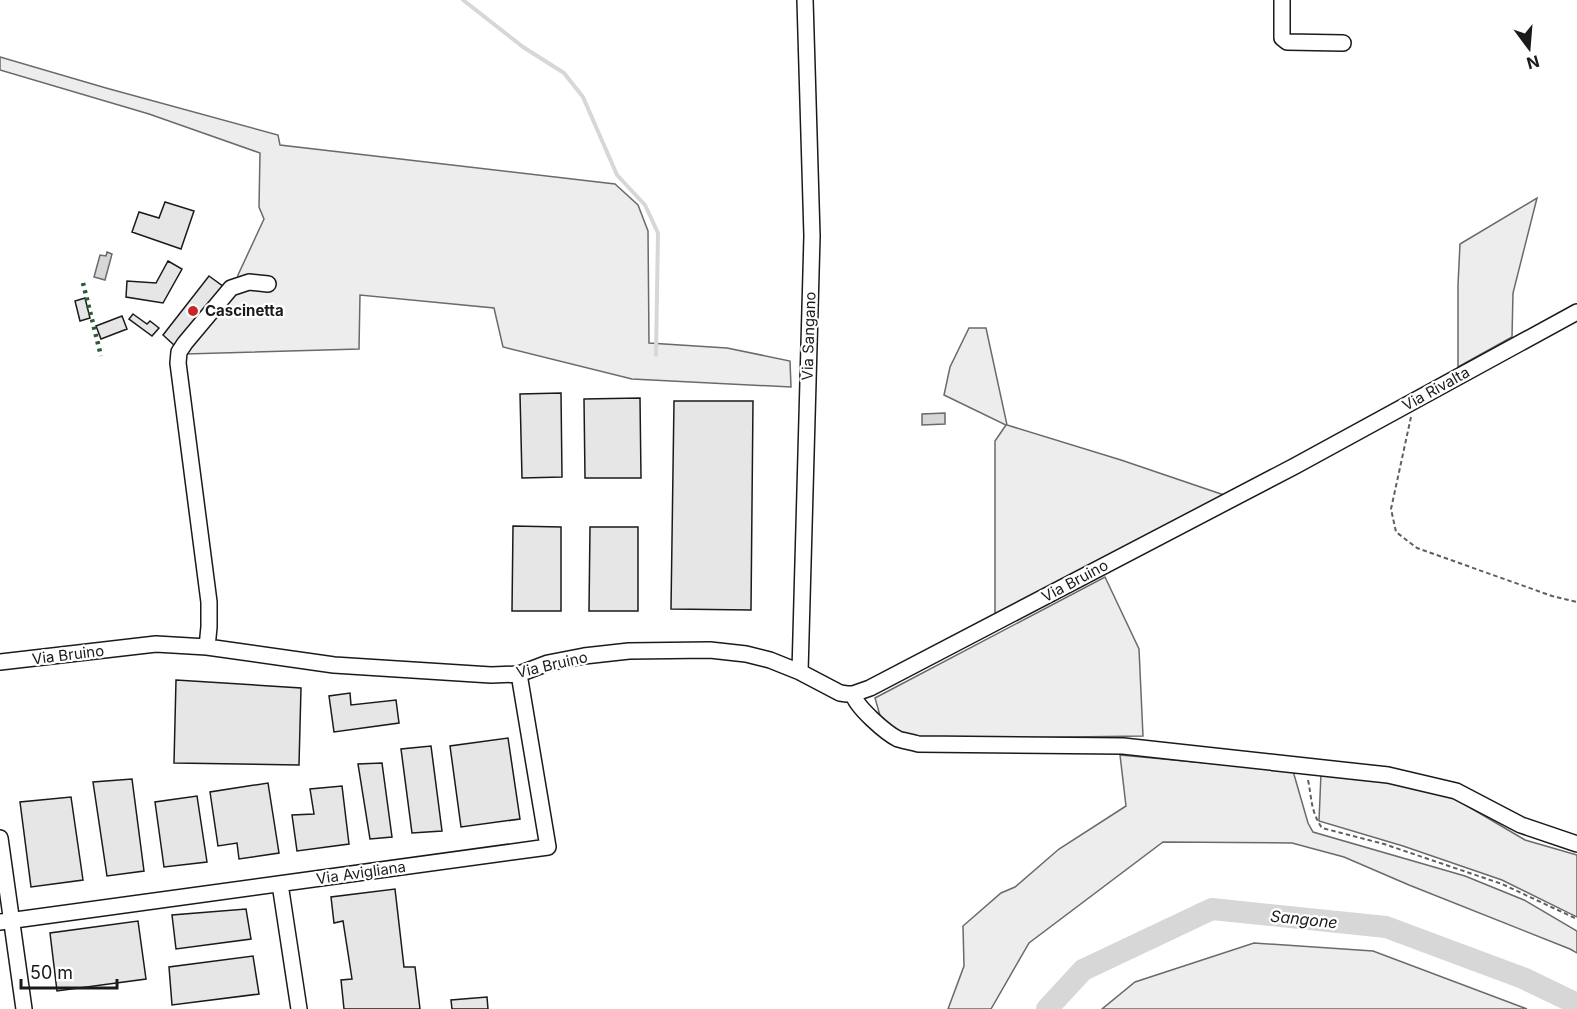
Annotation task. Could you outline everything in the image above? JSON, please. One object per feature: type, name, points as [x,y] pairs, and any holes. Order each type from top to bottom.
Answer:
[{"type":"street","name":"Via Sangano","points":[[800,672],[812,236],[805,0]]},
{"type":"street","points":[[1282,0],[1282,38],[1287,42],[1343,43]]},
{"type":"street","points":[[207,647],[209,602],[199,513],[181,392],[179,352],[231,288],[249,282],[268,284]]},
{"type":"street","name":"Via Rivalta","points":[[1295,466],[1577,312]]},
{"type":"street","name":"Via Bruino","points":[[0,662],[156,644],[207,647],[334,665],[491,675],[519,674],[548,663],[584,656],[629,651],[710,650],[746,654],[770,660],[800,672],[840,693],[854,694],[870,688],[1295,466]]},
{"type":"street","name":"Via Avigliana","points":[[6,922],[548,847],[519,674]]},
{"type":"street","points":[[854,694],[855,700],[878,724],[898,739],[918,744],[1123,746],[1300,772],[1389,775],[1456,791],[1521,825],[1577,844]]},
{"type":"street","points":[[0,838],[6,922],[24,1009]]},
{"type":"street","points":[[280,884],[299,1009]]},
{"type":"path","points":[[1414,400],[1391,509],[1396,532],[1417,548],[1552,596],[1577,602]]},
{"type":"path","points":[[1300,772],[1309,780],[1310,801],[1316,819],[1322,828],[1384,844],[1502,884],[1577,919]]},
{"type":"shaded area","points":[[0,57],[278,135],[280,145],[615,184],[638,205],[648,231],[649,343],[727,348],[790,361],[791,387],[632,379],[503,347],[494,308],[360,295],[359,349],[186,354],[236,290],[238,275],[264,219],[259,207],[260,153],[149,114],[0,70]]},
{"type":"shaded area","points":[[1537,198],[1513,293],[1512,337],[1458,367],[1460,244]]},
{"type":"shaded area","points":[[107,252],[112,254],[105,280],[94,277],[100,255],[106,256]]},
{"type":"shaded area","points":[[969,328],[986,328],[1007,425],[1224,495],[995,618],[995,441],[1006,425],[944,395],[950,367]]},
{"type":"shaded area","points":[[945,413],[945,424],[922,425],[922,414]]},
{"type":"shaded area","points":[[1105,577],[1139,649],[1143,736],[919,739],[901,734],[881,719],[875,698]]},
{"type":"shaded area","points":[[1120,755],[1293,771],[1308,823],[1313,832],[1465,876],[1524,900],[1577,931],[1577,953],[1344,857],[1292,843],[1163,842],[1029,943],[991,1009],[948,1009],[964,966],[963,926],[1001,893],[1015,887],[1059,849],[1126,806]]},
{"type":"shaded area","points":[[1321,773],[1398,784],[1452,797],[1525,840],[1577,855],[1577,917],[1502,880],[1403,846],[1319,821]]},
{"type":"shaded area","points":[[1254,943],[1373,951],[1527,1009],[1102,1009],[1135,982]]},
{"type":"building","points":[[165,202],[194,211],[181,249],[132,232],[139,212],[159,218]]},
{"type":"building","points":[[168,261],[182,269],[163,303],[126,297],[127,281],[156,283]]},
{"type":"building","name":"Cascinetta","points":[[209,276],[224,287],[175,346],[163,335]]},
{"type":"building","points":[[85,298],[90,318],[80,321],[75,301]]},
{"type":"building","points":[[133,314],[147,324],[150,321],[159,328],[152,336],[129,319]]},
{"type":"building","points":[[122,316],[127,329],[101,339],[96,326]]},
{"type":"building","points":[[561,393],[562,477],[522,478],[520,394]]},
{"type":"building","points":[[640,398],[641,478],[585,478],[584,399]]},
{"type":"building","points":[[674,401],[753,401],[751,610],[671,609]]},
{"type":"building","points":[[513,526],[561,527],[561,611],[512,611]]},
{"type":"building","points":[[590,527],[638,527],[638,611],[589,611]]},
{"type":"building","points":[[176,680],[301,688],[299,765],[174,763]]},
{"type":"building","points":[[350,693],[351,705],[396,700],[399,723],[334,732],[329,696]]},
{"type":"building","points":[[508,738],[520,819],[461,827],[450,746]]},
{"type":"building","points":[[431,746],[442,831],[412,833],[401,749]]},
{"type":"building","points":[[382,763],[392,837],[370,839],[358,764]]},
{"type":"building","points":[[132,779],[144,871],[107,876],[93,782]]},
{"type":"building","points":[[268,783],[279,853],[239,859],[237,843],[218,846],[210,792]]},
{"type":"building","points":[[342,786],[349,844],[297,851],[292,815],[314,814],[310,789]]},
{"type":"building","points":[[197,796],[207,862],[164,867],[155,802]]},
{"type":"building","points":[[71,797],[83,880],[31,887],[20,802]]},
{"type":"building","points":[[395,889],[404,967],[415,967],[420,1009],[344,1009],[341,980],[352,979],[343,921],[334,923],[331,897]]},
{"type":"building","points":[[246,909],[251,939],[176,949],[172,915]]},
{"type":"building","points":[[138,921],[146,979],[57,991],[50,933]]},
{"type":"building","points":[[253,956],[259,994],[172,1005],[169,967]]},
{"type":"building","points":[[487,997],[488,1009],[452,1009],[451,1000]]},
{"type":"waterway","points":[[463,0],[523,47],[564,73],[583,97],[617,175],[645,205],[658,233],[656,355]]},
{"type":"waterway","name":"Sangone","points":[[1047,1009],[1083,970],[1212,909],[1386,927],[1523,978],[1577,1004]]},
{"type":"hedge","points":[[83,283],[101,356]]},
{"type":"place","name":"Cascinetta","points":[[193,311]]}]
